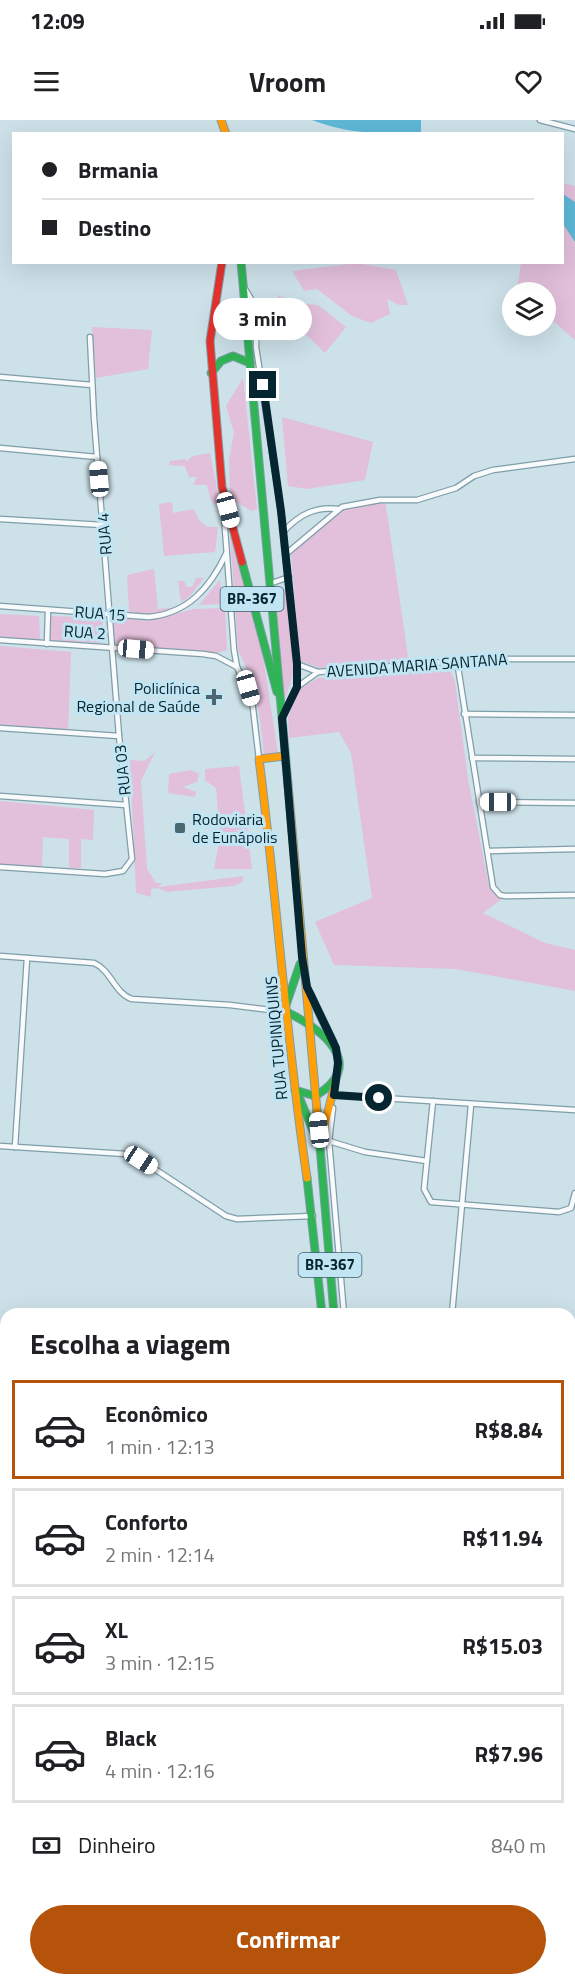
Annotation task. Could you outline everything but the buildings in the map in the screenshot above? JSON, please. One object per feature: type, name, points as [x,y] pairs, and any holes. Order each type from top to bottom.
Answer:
[{"type":"main road","name":"BR-367","points":[[222,264],[212,317],[211,374],[222,487],[282,714]]},
{"type":"main road","name":"BR-367","points":[[241,264],[271,583],[302,957],[307,987],[334,1308]]},
{"type":"main road","points":[[211,374],[221,361],[233,356],[250,363]]},
{"type":"main road","points":[[259,759],[285,756]]},
{"type":"main road","name":"RUA TUPINIQUINS","points":[[259,759],[295,1090],[313,1216],[321,1308]]},
{"type":"main road","points":[[302,957],[287,1009],[333,1042]]},
{"type":"main road","points":[[307,987],[333,1042],[337,1057],[335,1095],[327,1113],[320,1147]]},
{"type":"main road","points":[[295,1090],[315,1096],[326,1090],[337,1075]]},
{"type":"main road","points":[[295,1090],[320,1147]]},
{"type":"street","points":[[540,120],[575,129]]},
{"type":"street","points":[[243,287],[257,309],[256,347],[284,531],[297,664],[297,687]]},
{"type":"street","name":"RUA 4","points":[[90,337],[112,648]]},
{"type":"street","points":[[0,377],[92,385]]},
{"type":"street","points":[[0,448],[97,457]]},
{"type":"street","points":[[284,531],[303,514],[321,509],[338,509],[380,500],[417,500],[456,488],[474,476],[493,470],[575,459]]},
{"type":"street","points":[[222,487],[237,667],[252,700],[259,759]]},
{"type":"street","points":[[286,554],[327,523],[338,509]]},
{"type":"street","points":[[0,519],[104,525]]},
{"type":"street","name":"RUA 15","points":[[0,606],[148,617],[164,615],[178,610],[196,598],[213,578],[226,553]]},
{"type":"street","points":[[271,583],[289,578]]},
{"type":"street","points":[[47,644],[48,610]]},
{"type":"street","name":"RUA 2","points":[[0,640],[203,654],[216,656],[237,667]]},
{"type":"street","name":"RUA 03","points":[[0,867],[105,874],[123,871],[132,860],[112,648]]},
{"type":"street","name":"AVENIDA MARIA SANTANA","points":[[282,714],[297,687],[318,672],[504,658],[575,659]]},
{"type":"street","points":[[457,661],[493,887],[500,895],[505,896],[575,895]]},
{"type":"street","points":[[297,664],[318,672]]},
{"type":"street","points":[[464,714],[575,716]]},
{"type":"street","points":[[0,728],[119,736]]},
{"type":"street","points":[[471,758],[575,759]]},
{"type":"street","points":[[0,796],[126,805]]},
{"type":"street","points":[[479,802],[575,803]]},
{"type":"street","points":[[488,851],[575,849]]},
{"type":"street","points":[[0,956],[94,963],[106,970],[122,993],[132,999],[287,1009]]},
{"type":"street","points":[[15,1147],[27,958]]},
{"type":"street","points":[[343,1308],[329,1141],[335,1095],[575,1110]]},
{"type":"street","points":[[433,1101],[424,1189],[428,1198],[434,1203],[559,1212],[571,1208],[575,1194]]},
{"type":"street","points":[[452,1308],[471,1105]]},
{"type":"street","points":[[329,1141],[365,1152],[427,1161]]},
{"type":"street","points":[[0,1146],[126,1154],[141,1160],[226,1216],[237,1220],[313,1216]]},
{"type":"shaded area","points":[[564,183],[575,186],[575,340],[556,324],[556,282],[518,282],[521,264],[564,264]]},
{"type":"shaded area","points":[[349,264],[396,270],[408,305],[399,305],[387,299],[390,314],[371,323],[352,316],[317,289],[304,291],[292,271]]},
{"type":"shaded area","points":[[278,295],[296,303],[318,305],[346,327],[325,353],[301,330],[274,325]]},
{"type":"shaded area","points":[[92,327],[152,330],[148,369],[96,378]]},
{"type":"shaded area","points":[[243,378],[257,509],[252,511],[230,499],[229,460],[234,432],[226,406]]},
{"type":"shaded area","points":[[282,417],[373,442],[365,480],[307,489],[288,486]]},
{"type":"shaded area","points":[[210,453],[219,502],[215,505],[211,501],[207,485],[193,485],[197,477],[189,477],[185,466],[169,465],[170,461],[186,459],[186,462],[193,456]]},
{"type":"shaded area","points":[[385,499],[409,663],[320,668],[300,661],[291,555],[338,509]]},
{"type":"shaded area","points":[[172,502],[173,513],[194,509],[199,520],[207,527],[218,527],[215,552],[164,556],[159,504]]},
{"type":"shaded area","points":[[230,533],[263,657],[278,753],[264,754],[254,688],[238,651]]},
{"type":"shaded area","points":[[154,569],[158,609],[169,608],[170,611],[148,615],[129,612],[127,575]]},
{"type":"shaded area","points":[[196,578],[204,578],[190,596],[181,602],[178,581],[184,581],[187,587],[192,587]]},
{"type":"shaded area","points":[[220,580],[223,604],[199,605]]},
{"type":"shaded area","points":[[280,588],[286,590],[294,671],[283,706],[274,590]]},
{"type":"shaded area","points":[[225,608],[227,650],[186,654],[114,644],[113,615],[147,621],[194,609]]},
{"type":"shaded area","points":[[0,614],[39,616],[40,641],[0,637]]},
{"type":"shaded area","points":[[51,616],[103,618],[101,643],[50,641]]},
{"type":"shaded area","points":[[0,646],[71,652],[68,730],[0,725]]},
{"type":"shaded area","points":[[449,667],[455,682],[468,779],[489,886],[502,899],[483,913],[545,943],[575,950],[575,991],[456,969],[334,965],[315,922],[372,898],[351,753],[339,732],[289,738],[288,717],[300,689],[318,678],[361,677]]},
{"type":"shaded area","points":[[155,752],[141,781],[147,869],[156,883],[162,883],[158,887],[243,876],[243,882],[233,886],[167,892],[158,888],[151,889],[151,897],[136,893],[130,760],[145,761]]},
{"type":"shaded area","points":[[239,766],[252,869],[214,869],[220,838],[216,788],[205,780],[205,769]]},
{"type":"shaded area","points":[[191,770],[199,774],[197,782],[183,787],[196,792],[195,797],[168,793],[169,774]]},
{"type":"shaded area","points":[[0,801],[94,810],[93,840],[81,839],[81,868],[69,868],[69,839],[43,837],[42,867],[0,865]]},
{"type":"water","points":[[312,120],[421,120],[421,132],[354,131]]},
{"type":"water","points":[[564,195],[575,202],[575,242],[564,226]]},
{"type":"traffic: fast","points":[[241,264],[288,784]]},
{"type":"traffic: fast","points":[[211,373],[221,361],[233,356],[250,363]]},
{"type":"traffic: fast","points":[[242,562],[277,692]]},
{"type":"traffic: fast","points":[[286,1005],[300,964]]},
{"type":"traffic: fast","points":[[310,994],[333,1042]]},
{"type":"traffic: fast","points":[[287,1012],[325,1038],[334,1048],[339,1060],[338,1072],[331,1084],[315,1096],[295,1090]]},
{"type":"traffic: fast","points":[[297,1092],[317,1140]]},
{"type":"traffic: fast","points":[[317,1111],[333,1308]]},
{"type":"traffic: fast","points":[[307,1178],[321,1308]]},
{"type":"traffic: slow","points":[[221,120],[225,132]]},
{"type":"traffic: slow","points":[[285,756],[259,759],[293,1074],[307,1178]]},
{"type":"traffic: slow","points":[[288,784],[317,1111]]},
{"type":"traffic: slow","points":[[322,1136],[337,1075]]},
{"type":"traffic: jam","points":[[222,264],[210,341],[222,487],[242,562]]},
{"type":"place","name":"Policlínica Regional de Saúde","points":[[214,697]]},
{"type":"place","name":"Rodoviaria de Eunápolis","points":[[180,828]]},
{"type":"route","points":[[263,385],[281,511],[297,664],[297,687],[282,718],[302,957],[307,987],[336,1048],[338,1063],[334,1095],[379,1098]]}]
